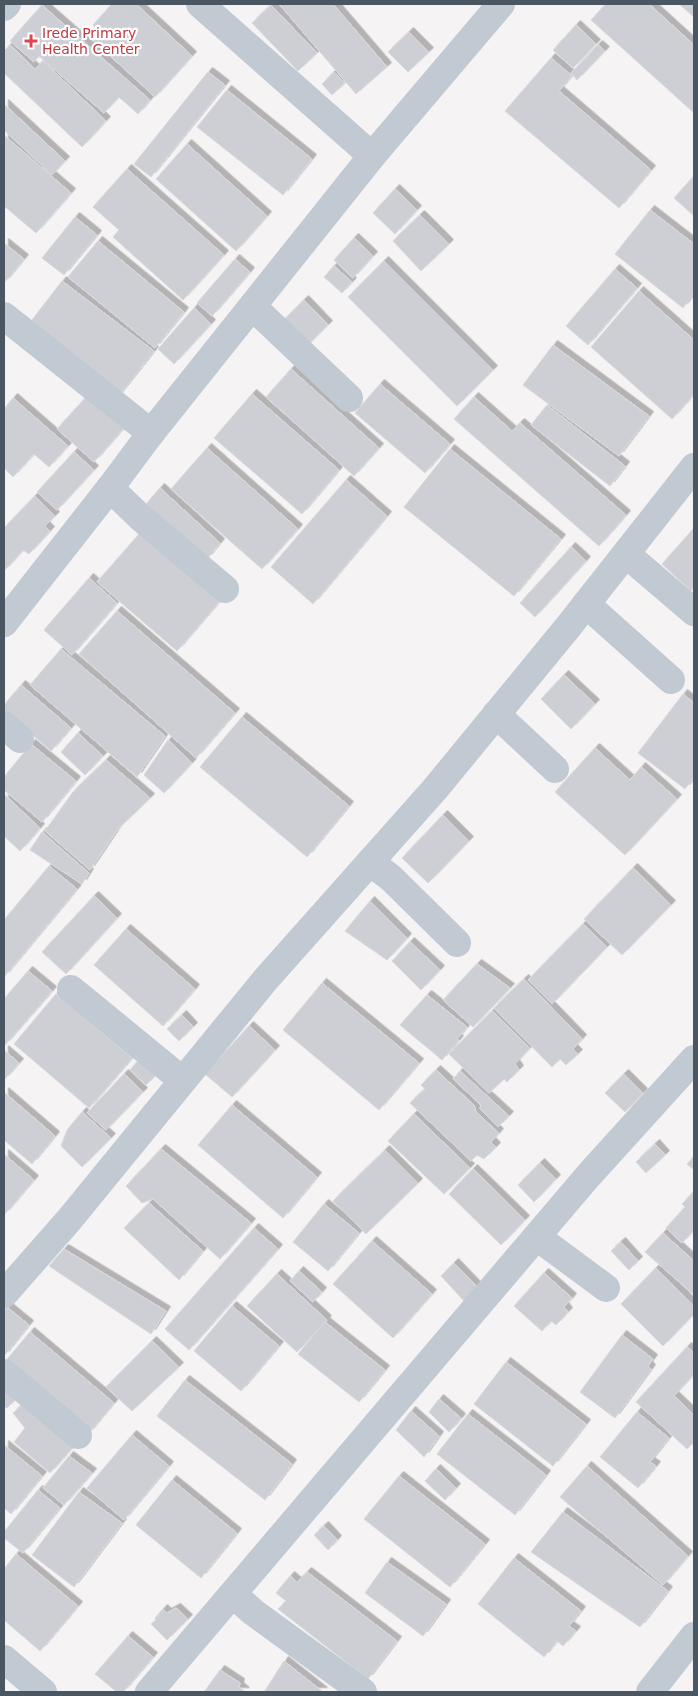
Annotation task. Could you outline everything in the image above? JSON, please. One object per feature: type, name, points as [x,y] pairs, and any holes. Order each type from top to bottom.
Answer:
[{"type":"street","points":[[4,7],[7,4]]},
{"type":"street","points":[[200,4],[372,156]]},
{"type":"street","points":[[4,623],[151,433],[372,156],[501,4]]},
{"type":"street","points":[[253,307],[349,398]]},
{"type":"street","points":[[4,316],[151,433]]},
{"type":"street","points":[[4,1294],[69,1220],[266,979],[435,789],[586,604],[694,467]]},
{"type":"street","points":[[110,488],[140,517],[225,589]]},
{"type":"street","points":[[626,554],[694,612]]},
{"type":"street","points":[[586,604],[671,680]]},
{"type":"street","points":[[496,714],[555,769]]},
{"type":"street","points":[[370,862],[391,878],[457,943]]},
{"type":"street","points":[[71,988],[182,1080]]},
{"type":"street","points":[[149,1692],[588,1176],[694,1059]]},
{"type":"street","points":[[537,1236],[606,1288]]},
{"type":"street","points":[[4,1373],[78,1435]]},
{"type":"street","points":[[233,1594],[253,1612],[363,1692]]},
{"type":"street","points":[[650,1692],[694,1636]]},
{"type":"street","points":[[4,1659],[43,1692]]},
{"type":"building","points":[[112,4],[136,4],[192,56],[155,97],[94,41],[102,33],[93,25]]},
{"type":"building","points":[[279,4],[333,4],[387,67],[356,94]]},
{"type":"building","points":[[606,4],[649,4],[694,45],[694,113],[591,20]]},
{"type":"building","points":[[679,4],[694,4],[694,17]]},
{"type":"building","points":[[42,5],[150,100],[138,114],[119,97],[104,113],[39,56],[34,62],[10,41]]},
{"type":"building","points":[[271,5],[317,53],[298,71],[252,23]]},
{"type":"building","points":[[576,25],[596,44],[573,68],[553,50]]},
{"type":"building","points":[[409,32],[429,52],[408,72],[388,52]]},
{"type":"building","points":[[10,45],[35,69],[43,61],[106,121],[82,147],[4,73],[4,51]]},
{"type":"building","points":[[598,45],[605,51],[577,80],[571,73]]},
{"type":"building","points":[[551,58],[572,76],[559,91],[651,170],[619,208],[505,111]]},
{"type":"building","points":[[208,72],[225,85],[151,177],[134,164]]},
{"type":"building","points":[[334,72],[345,83],[332,95],[322,84]]},
{"type":"building","points":[[227,90],[312,159],[283,195],[197,127]]},
{"type":"building","points":[[4,104],[65,161],[52,175],[4,130]]},
{"type":"building","points":[[4,135],[71,193],[36,233],[4,206]]},
{"type":"building","points":[[187,144],[267,216],[236,251],[156,179]]},
{"type":"building","points":[[127,169],[224,255],[183,300],[113,237],[119,230],[93,207]]},
{"type":"building","points":[[694,176],[694,216],[674,198]]},
{"type":"building","points":[[395,189],[417,210],[395,234],[373,213]]},
{"type":"building","points":[[650,210],[694,244],[694,293],[683,308],[615,254]]},
{"type":"building","points":[[420,215],[449,244],[421,271],[393,241]]},
{"type":"building","points":[[75,217],[97,235],[64,275],[42,258]]},
{"type":"building","points":[[354,238],[373,256],[353,278],[334,260]]},
{"type":"building","points":[[98,241],[184,312],[155,348],[68,277]]},
{"type":"building","points":[[4,243],[24,259],[4,283]]},
{"type":"building","points":[[235,259],[250,272],[212,316],[197,303]]},
{"type":"building","points":[[384,261],[493,370],[457,406],[348,297]]},
{"type":"building","points":[[334,266],[352,282],[342,293],[324,277]]},
{"type":"building","points":[[615,269],[637,288],[588,345],[566,326]]},
{"type":"building","points":[[62,281],[154,351],[116,399],[25,329]]},
{"type":"building","points":[[639,291],[694,340],[694,394],[672,419],[591,347]]},
{"type":"building","points":[[304,300],[328,325],[305,348],[281,323]]},
{"type":"building","points":[[194,308],[211,324],[174,364],[158,349]]},
{"type":"building","points":[[553,345],[649,416],[619,456],[523,385]]},
{"type":"building","points":[[291,369],[379,448],[354,476],[266,397]]},
{"type":"building","points":[[380,384],[450,444],[425,473],[355,413]]},
{"type":"building","points":[[252,394],[339,470],[302,514],[214,438]]},
{"type":"building","points":[[87,396],[123,429],[94,462],[57,429]]},
{"type":"building","points":[[474,397],[512,431],[520,423],[626,515],[599,546],[454,419]]},
{"type":"building","points":[[13,398],[68,446],[49,467],[34,454],[13,477],[4,468],[4,409]]},
{"type":"building","points":[[547,405],[625,466],[610,486],[531,425]]},
{"type":"building","points":[[207,448],[298,529],[262,569],[171,489]]},
{"type":"building","points":[[450,449],[561,539],[514,596],[404,507]]},
{"type":"building","points":[[74,452],[94,470],[57,510],[37,492]]},
{"type":"building","points":[[346,480],[387,516],[313,604],[271,567]]},
{"type":"building","points":[[160,488],[220,543],[207,559],[146,504]]},
{"type":"building","points":[[35,496],[55,516],[45,526],[50,531],[29,554],[23,550],[4,571],[4,528]]},
{"type":"building","points":[[694,528],[694,587],[691,591],[662,564]]},
{"type":"building","points":[[140,533],[219,602],[177,651],[97,582]]},
{"type":"building","points":[[571,547],[586,561],[535,617],[520,603]]},
{"type":"building","points":[[89,578],[117,603],[72,655],[44,630]]},
{"type":"building","points":[[117,611],[235,713],[196,758],[79,654]]},
{"type":"building","points":[[61,649],[165,736],[137,777],[30,685]]},
{"type":"building","points":[[564,675],[595,704],[571,729],[541,699]]},
{"type":"building","points":[[21,685],[71,728],[51,751],[4,710],[4,705]]},
{"type":"building","points":[[683,694],[694,703],[694,777],[685,789],[638,753]]},
{"type":"building","points":[[242,717],[349,806],[307,857],[200,767]]},
{"type":"building","points":[[78,733],[103,756],[85,775],[61,752]]},
{"type":"building","points":[[168,740],[192,763],[164,793],[144,775]]},
{"type":"building","points":[[31,744],[76,781],[42,822],[4,790],[4,777]]},
{"type":"building","points":[[595,748],[630,780],[641,767],[677,799],[625,855],[555,792]]},
{"type":"building","points":[[106,760],[150,798],[117,830],[90,870],[45,831],[73,792]]},
{"type":"building","points":[[4,794],[40,828],[20,851],[4,836]]},
{"type":"building","points":[[443,815],[469,841],[428,883],[402,858]]},
{"type":"building","points":[[42,832],[89,873],[82,884],[30,850]]},
{"type":"building","points":[[49,866],[77,889],[4,977],[4,920]]},
{"type":"building","points":[[633,868],[671,905],[622,955],[584,919]]},
{"type":"building","points":[[94,896],[117,918],[66,974],[42,952]]},
{"type":"building","points":[[370,901],[407,938],[387,960],[345,931]]},
{"type":"building","points":[[583,924],[607,947],[552,1004],[528,980]]},
{"type":"building","points":[[126,929],[195,989],[163,1026],[94,965]]},
{"type":"building","points":[[410,942],[440,970],[421,990],[392,961]]},
{"type":"building","points":[[477,964],[510,988],[473,1027],[443,1000]]},
{"type":"building","points":[[28,971],[52,991],[5,1045],[4,999]]},
{"type":"building","points":[[524,979],[582,1039],[573,1049],[578,1054],[566,1065],[560,1059],[552,1067],[494,1008]]},
{"type":"building","points":[[322,983],[419,1063],[379,1110],[283,1030]]},
{"type":"building","points":[[56,994],[132,1058],[89,1108],[14,1044]]},
{"type":"building","points":[[427,995],[467,1027],[442,1060],[400,1025]]},
{"type":"building","points":[[492,1011],[530,1048],[515,1064],[519,1070],[507,1082],[504,1079],[489,1093],[449,1054]]},
{"type":"building","points":[[182,1015],[193,1027],[179,1041],[167,1029]]},
{"type":"building","points":[[249,1026],[275,1050],[232,1097],[205,1074]]},
{"type":"building","points":[[4,1050],[19,1063],[4,1080]]},
{"type":"building","points":[[141,1057],[158,1073],[146,1085],[130,1070]]},
{"type":"building","points":[[436,1070],[474,1105],[476,1112],[499,1133],[491,1142],[496,1147],[484,1159],[477,1155],[471,1161],[410,1103],[425,1089],[421,1085]]},
{"type":"building","points":[[460,1071],[509,1116],[498,1127],[480,1109],[481,1105],[453,1079]]},
{"type":"building","points":[[124,1074],[143,1092],[106,1130],[87,1113]]},
{"type":"building","points":[[624,1074],[643,1093],[625,1112],[605,1093]]},
{"type":"building","points":[[4,1092],[55,1136],[32,1164],[4,1140]]},
{"type":"building","points":[[232,1105],[317,1177],[283,1218],[198,1145]]},
{"type":"building","points":[[82,1112],[111,1138],[82,1167],[61,1146],[67,1130]]},
{"type":"building","points":[[414,1114],[470,1168],[444,1194],[388,1141]]},
{"type":"building","points":[[655,1144],[665,1155],[646,1173],[636,1162]]},
{"type":"building","points":[[161,1149],[251,1223],[220,1259],[153,1199],[142,1203],[126,1186]]},
{"type":"building","points":[[385,1150],[418,1183],[366,1234],[333,1201]]},
{"type":"building","points":[[4,1154],[34,1180],[4,1215]]},
{"type":"building","points":[[694,1156],[694,1170],[687,1164]]},
{"type":"building","points":[[540,1163],[556,1179],[534,1202],[518,1185]]},
{"type":"building","points":[[473,1169],[525,1220],[501,1245],[449,1194]]},
{"type":"building","points":[[694,1191],[694,1230],[682,1243],[666,1228],[685,1207],[682,1204]]},
{"type":"building","points":[[149,1203],[203,1251],[179,1280],[124,1228]]},
{"type":"building","points":[[324,1204],[359,1233],[328,1271],[293,1242]]},
{"type":"building","points":[[254,1228],[278,1249],[189,1350],[165,1329]]},
{"type":"building","points":[[663,1233],[694,1261],[694,1295],[645,1252]]},
{"type":"building","points":[[372,1241],[432,1294],[393,1338],[333,1284]]},
{"type":"building","points":[[621,1242],[638,1261],[629,1270],[611,1251]]},
{"type":"building","points":[[64,1249],[166,1311],[151,1334],[49,1266]]},
{"type":"building","points":[[454,1263],[479,1289],[465,1302],[441,1276]]},
{"type":"building","points":[[656,1268],[694,1306],[694,1314],[663,1346],[621,1304]]},
{"type":"building","points":[[299,1271],[322,1292],[313,1302],[290,1281]]},
{"type":"building","points":[[544,1273],[572,1298],[564,1307],[568,1312],[556,1325],[551,1321],[542,1331],[514,1306]]},
{"type":"building","points":[[277,1274],[327,1320],[297,1352],[247,1306]]},
{"type":"building","points":[[232,1306],[279,1346],[241,1391],[194,1351]]},
{"type":"building","points":[[7,1307],[29,1325],[4,1356],[4,1311]]},
{"type":"building","points":[[325,1322],[385,1370],[359,1402],[298,1354]]},
{"type":"building","points":[[30,1332],[114,1403],[88,1434],[4,1363]]},
{"type":"building","points":[[622,1335],[653,1359],[648,1366],[651,1369],[615,1418],[580,1392]]},
{"type":"building","points":[[152,1341],[179,1367],[132,1411],[106,1387]]},
{"type":"building","points":[[687,1347],[694,1353],[694,1374],[674,1396],[694,1415],[694,1442],[687,1449],[636,1402]]},
{"type":"building","points":[[506,1362],[586,1424],[553,1466],[474,1404]]},
{"type":"building","points":[[185,1380],[292,1464],[265,1500],[157,1416]]},
{"type":"building","points":[[4,1381],[20,1395],[7,1408],[4,1406]]},
{"type":"building","points":[[439,1399],[461,1418],[449,1432],[429,1412]]},
{"type":"building","points":[[28,1400],[77,1442],[50,1473],[14,1442],[25,1428],[13,1413]]},
{"type":"building","points":[[411,1411],[439,1436],[424,1457],[396,1430]]},
{"type":"building","points":[[637,1412],[669,1438],[650,1462],[656,1466],[638,1488],[600,1457]]},
{"type":"building","points":[[468,1414],[546,1475],[515,1515],[437,1454]]},
{"type":"building","points":[[132,1435],[169,1466],[124,1520],[87,1488]]},
{"type":"building","points":[[4,1445],[42,1476],[11,1514],[4,1508]]},
{"type":"building","points":[[69,1456],[92,1473],[64,1505],[43,1488]]},
{"type":"building","points":[[587,1466],[688,1556],[663,1585],[560,1497]]},
{"type":"building","points":[[436,1469],[456,1488],[445,1500],[425,1481]]},
{"type":"building","points":[[399,1476],[485,1544],[450,1587],[364,1519]]},
{"type":"building","points":[[172,1480],[237,1533],[201,1578],[136,1525]]},
{"type":"building","points":[[38,1490],[60,1508],[23,1553],[4,1538],[4,1532]]},
{"type":"building","points":[[79,1492],[122,1523],[74,1587],[32,1555]]},
{"type":"building","points":[[563,1512],[668,1591],[640,1627],[531,1552]]},
{"type":"building","points":[[324,1526],[337,1540],[328,1550],[314,1535]]},
{"type":"building","points":[[16,1554],[78,1606],[40,1651],[4,1620],[4,1569]]},
{"type":"building","points":[[514,1558],[581,1611],[569,1626],[576,1631],[563,1646],[557,1641],[544,1657],[478,1604]]},
{"type":"building","points":[[387,1562],[446,1604],[423,1636],[365,1593]]},
{"type":"building","points":[[307,1572],[397,1641],[368,1679],[278,1609],[286,1601],[276,1593],[290,1576],[297,1582]]},
{"type":"building","points":[[176,1608],[188,1619],[167,1640],[151,1624],[163,1609],[167,1613]]},
{"type":"building","points":[[128,1636],[153,1657],[123,1692],[117,1692],[95,1674]]},
{"type":"building","points":[[284,1661],[323,1692],[264,1692]]},
{"type":"building","points":[[220,1670],[240,1683],[239,1687],[245,1692],[204,1692]]},
{"type":"place","name":"Irede Primary Health Center","points":[[31,41]]}]
